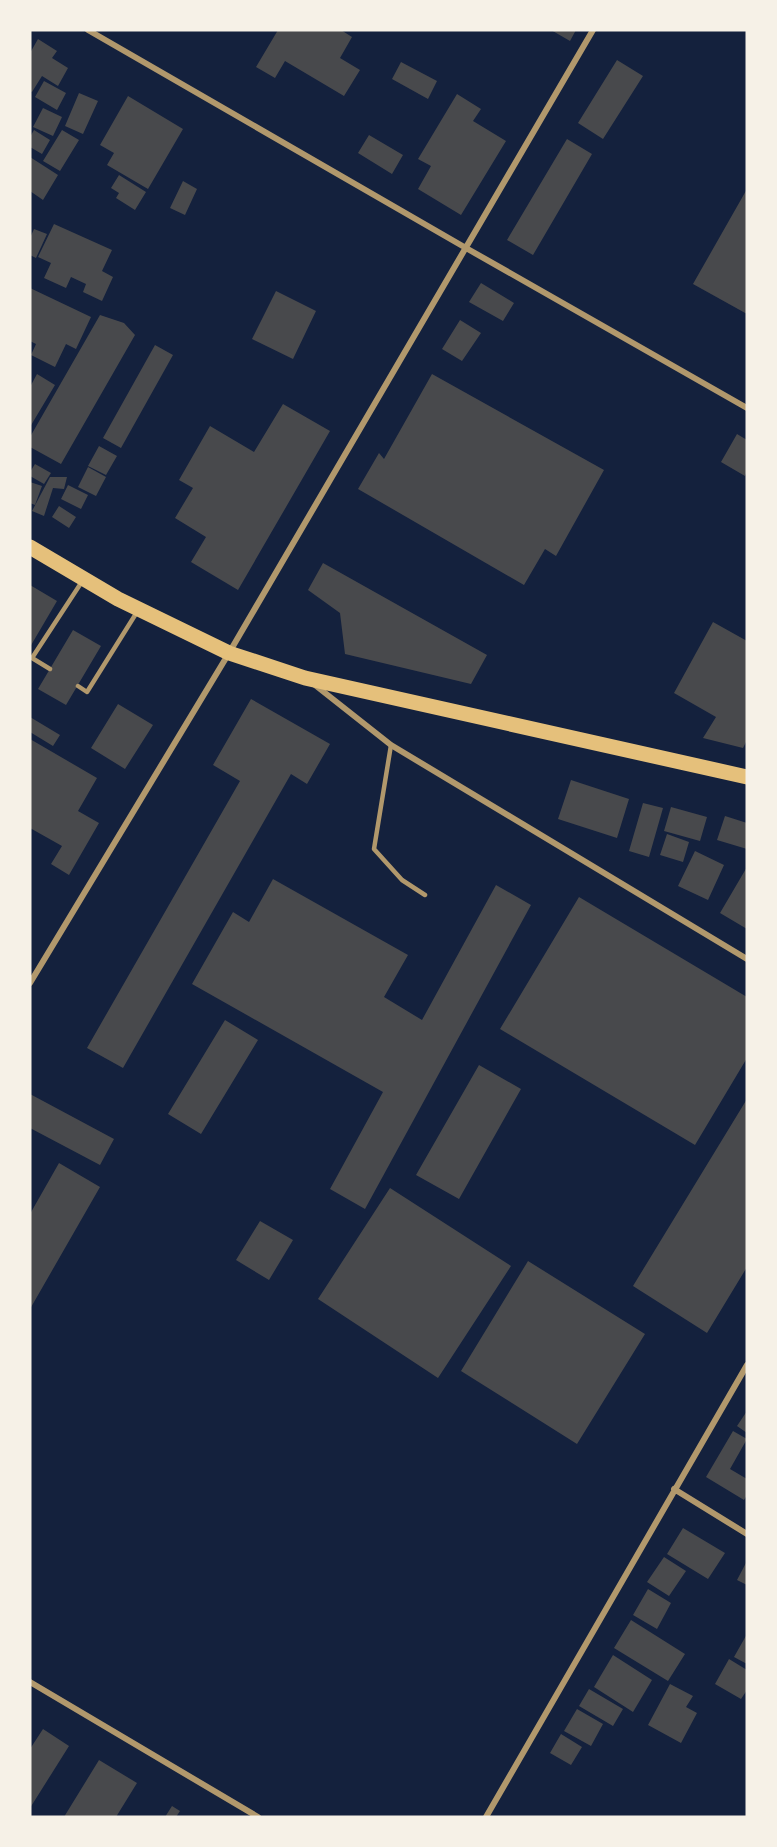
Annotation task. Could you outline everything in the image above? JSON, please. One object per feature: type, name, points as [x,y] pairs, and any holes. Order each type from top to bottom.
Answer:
[{"type":"main road","points":[[30,547],[118,599],[229,653],[305,678],[747,777]]},
{"type":"street","points":[[88,30],[747,408]]},
{"type":"street","points":[[30,983],[229,653],[593,30]]},
{"type":"street","points":[[305,678],[392,745],[747,959]]},
{"type":"street","points":[[486,1817],[747,1365]]},
{"type":"street","points":[[674,1490],[747,1534]]},
{"type":"street","points":[[30,1682],[258,1817]]},
{"type":"lane","points":[[50,669],[32,658],[84,578]]},
{"type":"lane","points":[[78,686],[87,692],[139,609]]},
{"type":"lane","points":[[392,745],[374,849],[402,880],[425,895]]},
{"type":"building","points":[[278,30],[341,30],[352,37],[340,58],[360,70],[344,96],[285,61],[275,78],[256,67]]},
{"type":"building","points":[[551,30],[576,30],[570,41]]},
{"type":"building","points":[[38,39],[57,51],[52,58],[68,68],[58,86],[42,76],[32,92],[30,91],[30,53]]},
{"type":"building","points":[[617,60],[643,76],[603,139],[578,123]]},
{"type":"building","points":[[401,62],[437,81],[428,99],[392,79]]},
{"type":"building","points":[[44,81],[66,93],[57,110],[35,97]]},
{"type":"building","points":[[79,93],[98,101],[83,134],[65,126]]},
{"type":"building","points":[[457,94],[481,109],[473,121],[506,141],[461,215],[418,189],[431,166],[418,159]]},
{"type":"building","points":[[128,96],[183,129],[148,189],[107,165],[114,153],[100,145]]},
{"type":"building","points":[[43,108],[62,117],[53,136],[33,127]]},
{"type":"building","points":[[34,130],[50,140],[42,154],[30,147],[30,137]]},
{"type":"building","points":[[62,130],[79,140],[60,171],[43,161]]},
{"type":"building","points":[[369,135],[403,155],[392,174],[358,153]]},
{"type":"building","points":[[567,139],[592,154],[533,255],[507,240]]},
{"type":"building","points":[[30,157],[58,175],[43,200],[30,191]]},
{"type":"building","points":[[119,175],[146,192],[135,210],[116,198],[119,193],[111,188]]},
{"type":"building","points":[[183,181],[197,189],[185,215],[170,208]]},
{"type":"building","points":[[747,189],[747,314],[693,284]]},
{"type":"building","points":[[54,224],[112,250],[102,271],[113,277],[102,301],[83,292],[86,284],[71,277],[66,288],[44,278],[51,263],[38,257]]},
{"type":"building","points":[[34,229],[47,234],[36,258],[30,255],[30,238]]},
{"type":"building","points":[[481,283],[514,303],[503,321],[469,302]]},
{"type":"building","points":[[30,288],[91,317],[76,349],[66,344],[55,367],[31,355],[36,344],[30,341]]},
{"type":"building","points":[[276,291],[316,311],[293,359],[252,339]]},
{"type":"building","points":[[100,315],[124,323],[135,335],[61,464],[30,447],[30,437]]},
{"type":"building","points":[[460,320],[481,333],[462,361],[442,349]]},
{"type":"building","points":[[155,345],[173,355],[121,448],[103,438]]},
{"type":"building","points":[[37,374],[55,385],[30,427],[30,387]]},
{"type":"building","points":[[432,374],[604,470],[556,556],[545,549],[524,585],[358,489],[379,453],[384,459]]},
{"type":"building","points":[[283,404],[330,431],[238,590],[191,562],[206,537],[175,518],[193,488],[179,480],[210,426],[254,452]]},
{"type":"building","points":[[737,434],[747,440],[745,476],[721,462]]},
{"type":"building","points":[[99,446],[117,456],[106,475],[88,466]]},
{"type":"building","points":[[35,464],[51,473],[44,484],[30,476]]},
{"type":"building","points":[[88,467],[106,477],[96,496],[78,487]]},
{"type":"building","points":[[50,477],[67,477],[64,489],[53,488],[44,516],[32,511]]},
{"type":"building","points":[[30,482],[42,486],[35,505],[30,503]]},
{"type":"building","points":[[68,485],[88,495],[81,509],[61,499]]},
{"type":"building","points":[[59,506],[76,517],[69,528],[52,517]]},
{"type":"building","points":[[323,563],[487,655],[471,684],[345,654],[340,613],[308,590]]},
{"type":"building","points":[[30,585],[57,601],[30,647]]},
{"type":"building","points":[[713,622],[747,641],[747,740],[743,748],[703,738],[716,717],[674,693]]},
{"type":"building","points":[[73,630],[101,646],[66,705],[38,689]]},
{"type":"building","points":[[251,699],[330,744],[307,784],[291,774],[123,1068],[87,1048],[240,781],[213,765]]},
{"type":"building","points":[[118,704],[153,725],[125,769],[91,748]]},
{"type":"building","points":[[30,717],[60,735],[53,746],[30,732]]},
{"type":"building","points":[[30,739],[97,778],[78,811],[99,823],[69,875],[51,864],[62,846],[30,828]]},
{"type":"building","points":[[571,780],[629,799],[617,838],[558,819]]},
{"type":"building","points":[[643,803],[663,808],[649,857],[629,851]]},
{"type":"building","points":[[671,807],[707,817],[700,841],[664,831]]},
{"type":"building","points":[[725,816],[747,823],[747,849],[717,840]]},
{"type":"building","points":[[667,834],[689,842],[683,862],[660,855]]},
{"type":"building","points":[[695,851],[724,865],[708,900],[678,886]]},
{"type":"building","points":[[747,867],[747,929],[720,913]]},
{"type":"building","points":[[273,879],[408,955],[384,997],[422,1020],[496,885],[531,905],[365,1209],[330,1189],[383,1092],[192,984],[233,912],[249,922]]},
{"type":"building","points":[[579,897],[747,997],[747,1058],[695,1145],[500,1029]]},
{"type":"building","points":[[225,1020],[258,1040],[201,1134],[168,1114]]},
{"type":"building","points":[[479,1065],[521,1089],[459,1199],[416,1175]]},
{"type":"building","points":[[30,1094],[114,1139],[100,1165],[30,1128]]},
{"type":"building","points":[[747,1099],[747,1267],[707,1333],[633,1286]]},
{"type":"building","points":[[59,1163],[100,1187],[30,1309],[30,1214]]},
{"type":"building","points":[[390,1188],[511,1266],[438,1378],[318,1299]]},
{"type":"building","points":[[260,1221],[293,1240],[269,1280],[236,1260]]},
{"type":"building","points":[[528,1261],[645,1334],[577,1444],[461,1371]]},
{"type":"building","points":[[747,1411],[747,1433],[737,1426]]},
{"type":"building","points":[[733,1431],[747,1439],[730,1469],[747,1479],[747,1495],[744,1500],[706,1477]]},
{"type":"building","points":[[683,1528],[725,1553],[708,1579],[667,1554]]},
{"type":"building","points":[[664,1557],[686,1571],[669,1596],[647,1582]]},
{"type":"building","points":[[747,1561],[747,1585],[737,1580]]},
{"type":"building","points":[[648,1589],[671,1603],[657,1629],[633,1615]]},
{"type":"building","points":[[631,1620],[685,1654],[668,1681],[614,1648]]},
{"type":"building","points":[[747,1634],[747,1664],[734,1657]]},
{"type":"building","points":[[613,1655],[652,1680],[633,1712],[594,1687]]},
{"type":"building","points":[[729,1659],[747,1670],[747,1690],[741,1699],[715,1684]]},
{"type":"building","points":[[670,1684],[693,1696],[686,1707],[697,1713],[681,1743],[648,1725]]},
{"type":"building","points":[[589,1689],[623,1709],[613,1726],[579,1706]]},
{"type":"building","points":[[577,1709],[603,1724],[591,1746],[564,1731]]},
{"type":"building","points":[[43,1729],[69,1746],[30,1808],[30,1749]]},
{"type":"building","points":[[561,1734],[582,1747],[571,1765],[550,1753]]},
{"type":"building","points":[[99,1760],[137,1783],[116,1817],[64,1817]]},
{"type":"building","points":[[172,1806],[180,1811],[176,1817],[165,1817]]}]
